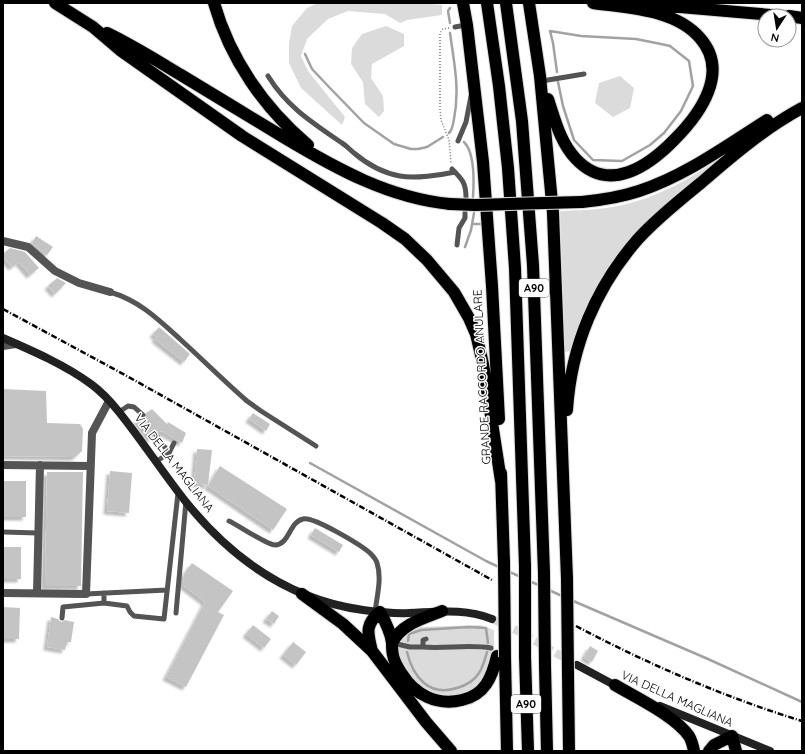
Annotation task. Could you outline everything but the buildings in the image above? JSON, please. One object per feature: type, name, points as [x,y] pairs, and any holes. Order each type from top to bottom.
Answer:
[{"type":"highway","points":[[55,3],[93,27],[132,46],[305,149],[350,174],[377,186],[403,195],[450,204],[483,205],[582,202],[620,196],[639,191],[662,182],[692,167],[776,115],[802,102]]},
{"type":"highway","points":[[214,3],[237,59],[249,80],[266,102],[303,141],[350,174]]},
{"type":"highway","name":"GRANDE RACCORDO ANULARE","points":[[463,3],[467,25],[483,162],[492,278],[505,603],[498,654]]},
{"type":"highway","name":"A90","points":[[487,3],[499,86],[515,268],[525,566],[525,656],[528,751]]},
{"type":"highway","name":"A90","points":[[506,3],[522,121],[533,265],[544,573],[547,751]]},
{"type":"highway","points":[[529,3],[541,79],[553,212],[567,579],[570,751]]},
{"type":"highway","points":[[541,79],[556,124],[567,147],[576,159],[585,166],[605,174],[618,175],[630,172],[651,161],[681,133],[701,108],[709,90],[712,70],[708,52],[699,36],[680,23],[664,16],[641,10],[593,3]]},
{"type":"highway","points":[[628,3],[757,14]]},
{"type":"highway","points":[[93,27],[120,50],[225,125],[395,232],[412,245],[434,266],[457,296],[476,334],[483,364],[501,482]]},
{"type":"highway","points":[[566,549],[568,506],[568,409],[570,381],[574,359],[579,344],[602,290],[614,270],[633,245],[666,212],[759,135],[802,108]]},
{"type":"highway","points":[[302,594],[343,624],[372,651],[426,722],[451,751]]},
{"type":"highway","points":[[392,646],[398,633],[402,629],[442,611]]},
{"type":"highway","points":[[372,651],[369,626],[371,620],[378,612],[386,624],[392,646],[392,655],[397,667],[410,686],[426,697],[437,701],[447,702],[464,700],[483,688],[491,678],[498,654]]},
{"type":"highway","points":[[498,654],[507,751]]},
{"type":"highway","points":[[615,685],[652,707],[678,725],[690,737],[694,751]]},
{"type":"highway","points":[[569,696],[574,751]]},
{"type":"highway","points":[[709,751],[714,745],[732,736],[736,751]]},
{"type":"main road","name":"VIA DELLA MAGLIANA","points":[[3,338],[71,371],[92,384],[119,412],[186,501],[220,538],[240,556],[274,579],[302,594],[337,605],[378,612],[468,612],[492,619]]},
{"type":"main road","name":"VIA DELLA MAGLIANA","points":[[577,665],[615,685],[665,708],[770,751]]},
{"type":"street","points":[[3,241],[28,247],[55,271],[79,283],[110,292]]},
{"type":"street","points":[[3,346],[16,344]]},
{"type":"street","points":[[3,593],[86,594],[92,432],[109,401]]},
{"type":"street","points":[[3,465],[90,466]]},
{"type":"street","points":[[37,593],[40,465]]},
{"type":"lane","points":[[454,27],[467,25]]},
{"type":"lane","points":[[541,79],[584,74]]},
{"type":"lane","points":[[268,76],[274,86],[292,106],[328,134],[343,143],[355,154],[378,169],[400,176],[445,174],[453,170],[466,186],[466,198]]},
{"type":"lane","points":[[458,141],[466,122],[474,83]]},
{"type":"lane","points":[[458,245],[459,228],[466,218],[466,213]]},
{"type":"lane","points":[[110,292],[122,296],[144,308],[164,324],[247,401],[316,446]]},
{"type":"lane","points":[[119,412],[128,406],[134,407],[140,411],[143,416]]},
{"type":"lane","points":[[156,435],[169,453]]},
{"type":"lane","points":[[157,462],[169,453],[174,444]]},
{"type":"lane","points":[[62,618],[63,607],[104,603],[127,606],[134,616],[164,619],[179,492]]},
{"type":"lane","points":[[176,613],[186,501]]},
{"type":"lane","points":[[229,520],[272,544],[281,543],[293,525],[306,518],[315,521],[356,544],[370,553],[377,564],[379,578],[378,612]]},
{"type":"lane","points":[[3,532],[38,533]]},
{"type":"lane","points":[[86,594],[167,590]]},
{"type":"lane","points":[[104,593],[104,603]]},
{"type":"lane","points":[[422,647],[423,640],[426,639]]},
{"type":"lane","points":[[392,646],[396,644],[410,647],[445,648],[476,646],[498,654]]},
{"type":"path","points":[[453,170],[449,140],[441,120],[440,33],[443,29],[454,27]]},
{"type":"shaded area","points":[[318,3],[422,3],[442,5],[442,15],[407,20],[400,23],[385,14],[348,11],[328,19],[307,39],[301,56],[308,71],[345,117],[342,125],[301,88],[289,63],[289,44],[292,26],[307,8]]},
{"type":"shaded area","points":[[386,26],[404,34],[404,46],[372,64],[371,78],[383,96],[384,111],[379,117],[365,104],[363,82],[351,64],[352,48],[362,34]]},
{"type":"shaded area","points":[[620,76],[634,88],[630,108],[613,117],[595,103],[599,83]]},
{"type":"shaded area","points":[[747,141],[641,234],[571,351],[565,352],[560,211],[613,207],[646,198],[691,177]]},
{"type":"shaded area","points":[[480,625],[494,630],[494,657],[483,686],[450,700],[416,686],[400,660],[397,646],[404,634],[420,627]]},
{"type":"waterway","points":[[450,8],[448,11],[450,23]]},
{"type":"waterway","points":[[557,72],[550,31],[581,36],[636,39],[670,46],[689,61],[693,86],[681,111],[664,133],[650,145],[622,161],[593,160],[574,140],[563,106],[558,82]]},
{"type":"waterway","points":[[449,133],[453,125],[456,108],[456,76],[450,33]]},
{"type":"waterway","points":[[305,54],[312,69],[364,123],[394,144],[411,149],[418,149],[427,147],[443,137]]},
{"type":"waterway","points":[[464,142],[468,147],[472,160],[473,197]]},
{"type":"waterway","points":[[465,247],[471,230],[474,213]]},
{"type":"waterway","points":[[472,224],[481,224]]},
{"type":"waterway","points":[[310,463],[501,568]]},
{"type":"waterway","points":[[507,571],[521,577]]},
{"type":"waterway","points":[[529,581],[541,586]]},
{"type":"waterway","points":[[549,590],[564,597]]},
{"type":"waterway","points":[[571,600],[708,659],[802,702]]},
{"type":"waterway","points":[[408,641],[409,634],[421,630],[469,627],[486,628],[488,643]]},
{"type":"waterway","points":[[407,652],[413,669],[418,677],[430,687],[438,690],[457,688],[470,682],[482,668],[487,652]]},
{"type":"tunnel","points":[[492,619],[518,631],[570,661]]},
{"type":"railway","points":[[3,309],[125,375],[492,580]]},
{"type":"railway","points":[[576,626],[631,654],[687,679],[773,712],[802,721]]}]
